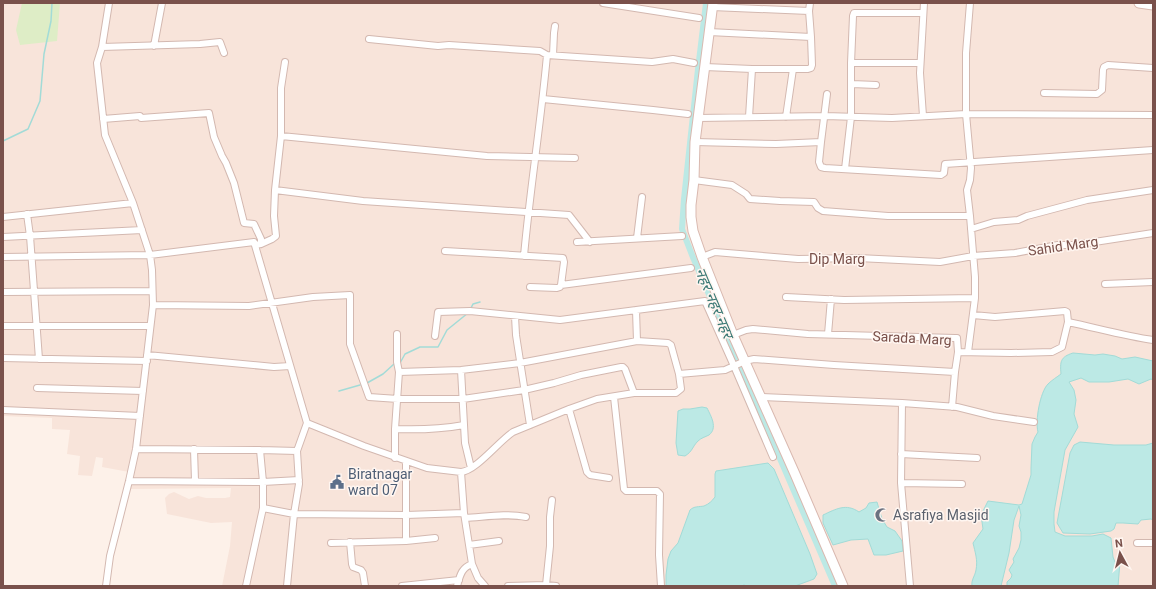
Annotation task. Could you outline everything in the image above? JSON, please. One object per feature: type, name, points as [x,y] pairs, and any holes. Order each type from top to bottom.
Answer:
[{"type":"main road","points":[[1139,3],[1153,5]]},
{"type":"main road","points":[[713,5],[695,142],[691,217],[693,231],[744,362],[843,586]]},
{"type":"street","points":[[106,586],[110,556],[136,449],[153,305],[150,255],[132,203],[104,135],[97,62],[102,47],[109,3]]},
{"type":"street","points":[[154,46],[162,3]]},
{"type":"street","points":[[604,3],[699,18]]},
{"type":"street","points":[[705,67],[752,69],[811,68],[810,3]]},
{"type":"street","points":[[923,116],[920,63],[922,13],[924,3]]},
{"type":"street","points":[[968,352],[975,298],[975,277],[967,190],[971,168],[966,114],[966,53],[970,3]]},
{"type":"street","points":[[713,5],[810,11]]},
{"type":"street","points":[[845,169],[851,117],[851,63],[854,13],[922,13]]},
{"type":"street","points":[[524,256],[528,212],[543,99],[555,26]]},
{"type":"street","points":[[709,32],[811,37]]},
{"type":"street","points":[[369,38],[438,46],[449,45],[540,51],[550,55],[652,62],[673,59],[694,63]]},
{"type":"street","points":[[102,47],[154,46],[220,42],[224,53]]},
{"type":"street","points":[[3,257],[150,255],[254,242],[258,244],[272,239],[276,236],[274,216],[275,190],[281,136],[281,88],[285,62]]},
{"type":"street","points":[[851,63],[920,63]]},
{"type":"street","points":[[1044,93],[1097,94],[1102,90],[1104,66],[1108,65],[1153,68]]},
{"type":"street","points":[[749,117],[752,69]]},
{"type":"street","points":[[786,117],[792,69]]},
{"type":"street","points":[[852,84],[876,86]]},
{"type":"street","points":[[827,94],[819,162],[821,167],[825,168],[941,175],[944,174],[945,164],[1153,150]]},
{"type":"street","points":[[543,99],[688,114]]},
{"type":"street","points":[[103,118],[140,116],[141,118],[209,114],[214,137],[231,176],[244,223],[254,224],[261,239],[258,244],[272,304],[307,423],[297,451],[299,480],[287,586]]},
{"type":"street","points":[[698,118],[825,116],[892,118],[966,114],[1153,115]]},
{"type":"street","points":[[281,136],[473,154],[575,158]]},
{"type":"street","points":[[695,142],[776,144],[821,142]]},
{"type":"street","points":[[694,180],[732,185],[746,194],[750,199],[814,202],[818,208],[823,210],[888,216],[970,216]]},
{"type":"street","points":[[275,190],[363,201],[569,215],[590,242]]},
{"type":"street","points":[[971,229],[994,222],[1018,220],[1087,200],[1153,190]]},
{"type":"street","points":[[637,238],[642,197]]},
{"type":"street","points":[[3,217],[132,203]]},
{"type":"street","points":[[27,214],[32,256],[39,359]]},
{"type":"street","points":[[3,237],[142,230]]},
{"type":"street","name":"Sahid Marg","points":[[973,256],[1015,253],[1058,245],[1075,245],[1153,233]]},
{"type":"street","points":[[577,242],[682,236]]},
{"type":"street","points":[[445,251],[563,258],[564,262],[561,285]]},
{"type":"street","name":"Dip Marg","points":[[702,257],[715,252],[798,259],[858,258],[940,262],[973,256]]},
{"type":"street","points":[[530,287],[558,288],[561,285],[691,268]]},
{"type":"street","points":[[1105,284],[1153,282]]},
{"type":"street","points":[[3,292],[152,291]]},
{"type":"street","points":[[153,305],[249,306],[272,304],[313,297],[350,295],[350,344],[369,397],[398,399],[463,399],[524,390],[581,375],[621,367],[625,369],[634,393]]},
{"type":"street","points":[[786,297],[844,300],[975,298]]},
{"type":"street","points":[[828,334],[831,299]]},
{"type":"street","points":[[435,336],[438,312],[470,311],[560,320],[705,301],[735,366],[773,457]]},
{"type":"street","points":[[636,310],[637,341]]},
{"type":"street","points":[[973,315],[995,317],[1065,311],[1067,312],[1068,322],[1100,328],[1134,338],[1153,340]]},
{"type":"street","points":[[515,316],[516,335],[530,425]]},
{"type":"street","name":"Sarada Marg","points":[[733,335],[753,329],[808,334],[957,338],[958,352],[1052,352],[1062,347],[1068,322]]},
{"type":"street","points":[[3,326],[150,326]]},
{"type":"street","points":[[395,458],[395,429],[399,372],[397,362],[397,334]]},
{"type":"street","points":[[307,423],[395,458],[427,468],[464,472],[471,468],[505,437],[513,432],[569,409],[597,399],[634,393],[676,393],[681,389],[679,374],[670,346],[668,344],[637,341],[520,364],[460,370],[399,372]]},
{"type":"street","points":[[952,406],[958,352]]},
{"type":"street","points":[[3,358],[147,358],[274,367],[290,366]]},
{"type":"street","points":[[679,374],[725,370],[754,359],[842,366],[955,372]]},
{"type":"street","points":[[460,370],[465,443],[471,468]]},
{"type":"street","points":[[37,388],[143,391]]},
{"type":"street","points":[[614,397],[624,489],[626,491],[658,491],[660,494],[659,555],[661,586]]},
{"type":"street","points":[[760,397],[952,406],[993,416],[1034,422]]},
{"type":"street","points":[[902,403],[901,483],[910,586]]},
{"type":"street","points":[[569,409],[588,472],[590,474],[609,478]]},
{"type":"street","points":[[3,410],[140,416]]},
{"type":"street","points":[[395,429],[421,430],[464,425]]},
{"type":"street","points":[[136,449],[297,451]]},
{"type":"street","points":[[194,449],[194,481]]},
{"type":"street","points":[[246,586],[263,508],[263,482],[260,450]]},
{"type":"street","points":[[901,454],[977,458]]},
{"type":"street","points":[[406,461],[406,541]]},
{"type":"street","points":[[461,472],[472,564],[478,578],[485,586]]},
{"type":"street","points":[[129,481],[263,482],[299,480]]},
{"type":"street","points":[[901,483],[962,484]]},
{"type":"street","points":[[546,585],[550,546],[550,517],[552,500]]},
{"type":"street","points":[[263,508],[294,514],[515,515],[526,517]]},
{"type":"street","points":[[331,542],[406,541],[435,538]]},
{"type":"street","points":[[469,545],[499,541]]},
{"type":"street","points":[[350,542],[353,567],[361,570],[363,573],[365,586]]},
{"type":"street","points":[[1137,543],[1153,543]]},
{"type":"street","points":[[402,586],[458,583],[462,571],[466,566],[472,564]]},
{"type":"street","points":[[508,586],[556,586]]},
{"type":"shaded area","points":[[3,3],[1153,3],[1153,586],[222,586],[230,546],[232,522],[211,523],[167,514],[165,498],[174,492],[189,499],[198,496],[206,498],[225,498],[230,497],[231,488],[129,489],[129,472],[102,467],[103,458],[96,457],[92,476],[78,475],[80,456],[67,454],[70,430],[52,429],[52,418],[3,416]]},
{"type":"green space","points":[[22,3],[60,3],[57,41],[20,45],[16,30]]},
{"type":"water","points":[[1073,353],[1095,355],[1103,354],[1122,359],[1135,357],[1153,361],[1153,380],[1151,379],[1139,384],[1128,379],[1109,382],[1089,382],[1081,378],[1069,382],[1074,390],[1076,400],[1074,414],[1078,427],[1065,450],[1054,512],[1055,532],[1065,536],[1092,536],[1103,534],[1111,538],[1113,557],[1115,562],[1120,562],[1118,586],[1007,586],[1007,582],[1012,575],[1009,570],[1014,562],[1013,559],[1019,548],[1021,540],[1019,526],[1021,515],[1019,506],[1014,520],[1009,553],[1001,586],[972,586],[977,563],[973,543],[983,529],[981,515],[988,501],[1019,505],[1022,504],[1031,475],[1032,444],[1038,432],[1037,421],[1043,393],[1048,384],[1061,374],[1061,363],[1063,358]]},
{"type":"water","points":[[702,407],[707,408],[712,418],[712,432],[698,441],[685,456],[678,455],[676,443],[678,411]]},
{"type":"water","points":[[1080,442],[1114,445],[1146,445],[1153,443],[1153,520],[1141,520],[1138,524],[1116,523],[1114,529],[1111,531],[1090,534],[1063,533],[1057,523],[1070,453],[1074,445]]},
{"type":"water","points":[[768,463],[774,469],[810,554],[817,574],[814,579],[795,586],[666,586],[668,559],[671,551],[678,543],[690,510],[695,507],[706,505],[715,497],[716,471]]},
{"type":"water","points":[[877,502],[882,519],[887,527],[895,531],[902,541],[903,551],[886,555],[874,555],[868,539],[851,540],[833,545],[823,523],[823,515],[845,507],[859,512],[866,508],[869,503]]},
{"type":"waterway","points":[[3,141],[28,129],[40,101],[44,54],[51,21],[52,3]]},
{"type":"waterway","name":"नहर नहर नहर","points":[[706,3],[682,229],[835,586]]},
{"type":"waterway","points":[[471,308],[473,304],[480,302]]},
{"type":"waterway","points":[[400,363],[405,354],[420,347],[438,347],[447,330],[468,313]]},
{"type":"waterway","points":[[367,383],[383,374],[394,364]]},
{"type":"waterway","points":[[339,391],[360,385]]},
{"type":"place","name":"Biratnagar ward 07","points":[[337,482]]},
{"type":"place","name":"Asrafiya Masjid","points":[[882,515]]}]
